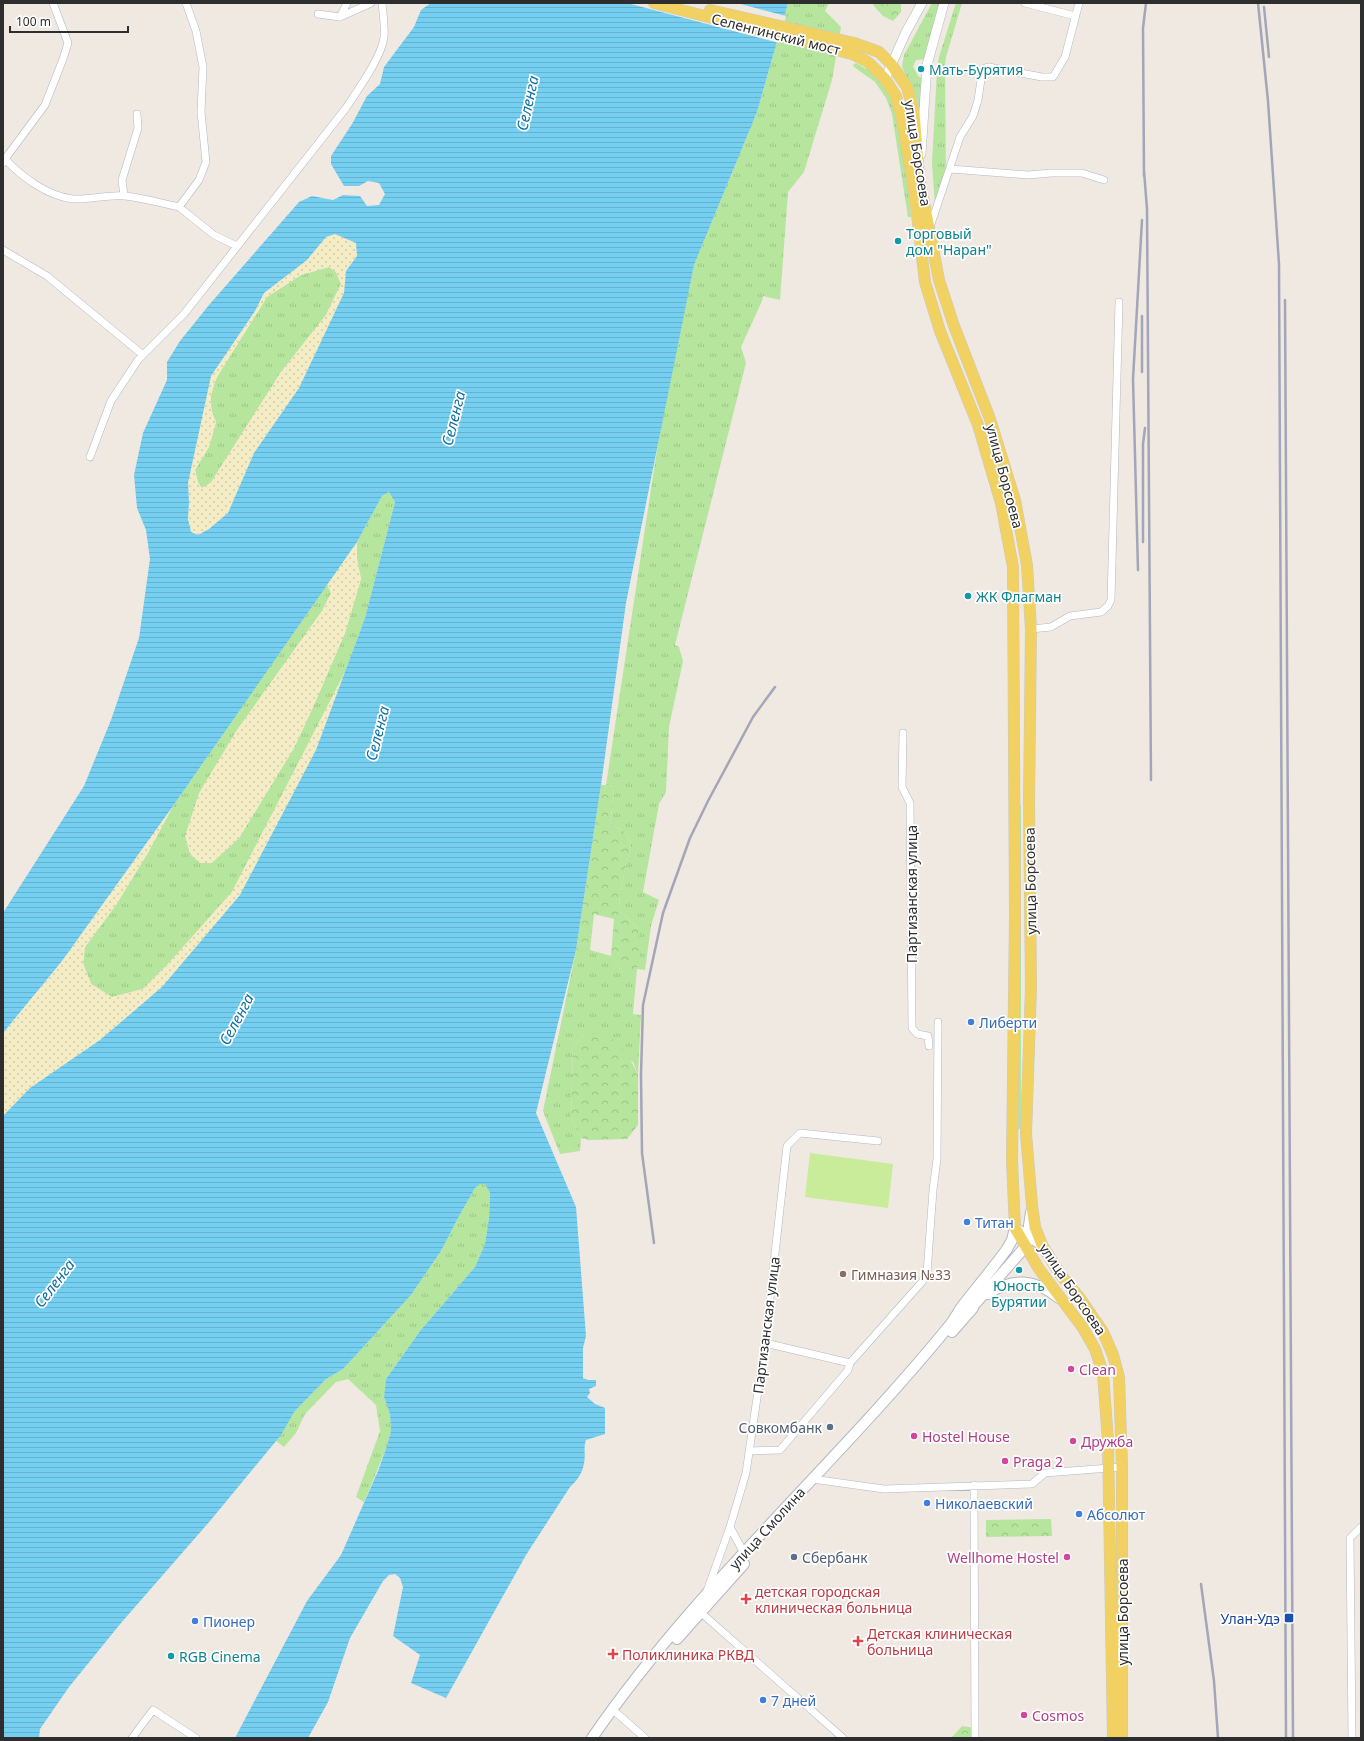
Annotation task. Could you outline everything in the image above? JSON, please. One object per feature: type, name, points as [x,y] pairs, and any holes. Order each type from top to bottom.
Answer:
[{"type":"main road","name":"Селенгинский мост","points":[[654,3],[853,48]]},
{"type":"main road","name":"Селенгинский мост","points":[[684,3],[783,28],[853,48]]},
{"type":"main road","name":"улица Борсоева","points":[[853,48],[879,52],[890,64],[906,87],[914,112],[919,178],[930,227],[939,280],[946,303],[990,419],[1015,500],[1027,565],[1031,629],[1029,804],[1031,987],[1026,1134],[1035,1227],[1042,1245],[1060,1274],[1099,1326],[1113,1355],[1119,1377],[1122,1467],[1122,1738]]},
{"type":"main road","name":"улица Борсоева","points":[[853,48],[885,79],[896,96],[902,119],[914,189],[925,282],[940,331],[978,425],[1001,503],[1013,567],[1012,1168],[1015,1228],[1027,1241],[1060,1299],[1083,1328],[1095,1349],[1103,1373],[1106,1404],[1113,1738]]},
{"type":"main road","points":[[1014,629],[1031,629]]},
{"type":"main road","points":[[1013,1134],[1026,1134]]},
{"type":"main road","points":[[1032,1205],[1027,1241],[1042,1245]]},
{"type":"main road","name":"улица Смолина","points":[[592,1738],[698,1609],[706,1594],[816,1479],[950,1325],[963,1305],[1007,1249],[1012,1240],[1015,1228]]},
{"type":"main road","name":"улица Смолина","points":[[950,1325],[981,1299],[1027,1241]]},
{"type":"main road","points":[[981,1299],[994,1290],[1009,1283],[1037,1284],[1060,1299]]},
{"type":"main road","points":[[698,1609],[972,1308]]},
{"type":"main road","points":[[600,1738],[615,1711]]},
{"type":"street","points":[[53,3],[68,43],[63,59],[45,104],[4,158],[32,183],[58,195],[72,199],[124,196],[179,207],[214,235],[237,246]]},
{"type":"street","points":[[179,207],[199,180],[206,162],[202,112],[203,67],[196,31],[186,3]]},
{"type":"street","points":[[340,17],[346,3]]},
{"type":"street","points":[[318,14],[340,17],[371,3]]},
{"type":"street","points":[[90,457],[111,401],[143,355],[184,314],[346,108],[381,50],[384,37],[382,3]]},
{"type":"street","points":[[885,79],[896,51],[922,3]]},
{"type":"street","points":[[919,178],[927,66],[944,3]]},
{"type":"street","points":[[1025,3],[1075,16]]},
{"type":"street","points":[[930,227],[960,137],[973,116],[978,100],[982,73],[985,68],[1042,77],[1052,77],[1065,57],[1079,3]]},
{"type":"street","points":[[879,52],[889,53],[896,51]]},
{"type":"street","points":[[124,196],[122,180],[138,128],[137,114]]},
{"type":"street","points":[[950,169],[1028,175],[1082,173],[1104,180]]},
{"type":"street","points":[[3,250],[47,276],[143,355]]},
{"type":"street","points":[[1031,629],[1051,627],[1070,616],[1101,612],[1108,606],[1111,600],[1119,302]]},
{"type":"street","name":"Партизанская улица","points":[[903,733],[902,787],[910,803],[912,1028],[917,1034],[928,1036],[929,1046]]},
{"type":"street","points":[[749,1451],[780,1450],[848,1370],[850,1362],[922,1282],[927,1273],[933,1190],[937,1159],[938,1022]]},
{"type":"street","name":"Партизанская улица","points":[[706,1594],[730,1527],[746,1473],[765,1343],[788,1146],[800,1133],[878,1141]]},
{"type":"street","points":[[765,1343],[850,1362]]},
{"type":"street","points":[[816,1479],[884,1489],[1032,1484],[1045,1473],[1122,1467]]},
{"type":"street","points":[[974,1485],[975,1738]]},
{"type":"street","points":[[730,1527],[744,1553]]},
{"type":"street","points":[[1352,1738],[1350,1538],[1361,1527]]},
{"type":"street","points":[[698,1609],[843,1738]]},
{"type":"street","points":[[132,1738],[153,1710],[192,1737]]},
{"type":"street","points":[[615,1711],[645,1738]]},
{"type":"green space","points":[[788,3],[829,3],[825,11],[841,27],[832,80],[804,172],[788,192],[780,300],[763,296],[741,347],[746,363],[675,645],[679,647],[683,661],[669,727],[666,792],[659,804],[643,892],[659,900],[651,926],[645,970],[637,969],[633,1014],[641,1015],[638,1074],[633,1062],[584,1035],[573,1047],[571,1117],[581,1138],[580,1151],[560,1154],[543,1111],[576,950],[590,950],[611,956],[623,973],[638,929],[619,910],[620,891],[631,845],[626,833],[610,823],[614,795],[611,785],[606,785],[665,400],[694,265],[757,112]]},
{"type":"green space","points":[[875,3],[901,3],[901,12],[893,21],[883,16],[873,5]]},
{"type":"green space","points":[[932,3],[946,3],[929,59],[916,60],[913,66],[918,76],[926,79],[923,130],[916,97],[902,67],[904,55]]},
{"type":"green space","points":[[956,3],[962,3],[946,57],[945,66],[946,184],[935,206],[932,163],[937,70],[939,57]]},
{"type":"green space","points":[[856,63],[873,73],[891,94],[902,125],[911,217],[908,217],[892,114],[886,98],[875,82],[854,67],[853,65]]},
{"type":"green space","points":[[329,267],[336,272],[341,284],[326,315],[281,372],[211,483],[202,488],[198,483],[195,470],[209,447],[216,422],[211,405],[211,394],[217,377],[267,297],[301,275]]},
{"type":"green space","points":[[389,492],[395,502],[365,618],[345,672],[232,892],[168,964],[143,989],[112,997],[91,984],[83,963],[85,947],[116,905],[149,851],[173,806],[327,584],[331,593],[322,611],[235,733],[212,862],[239,838],[294,748],[314,705],[345,633],[361,579],[357,559],[357,542],[382,496]]},
{"type":"green space","points":[[601,785],[611,785],[614,795],[610,823],[626,833],[631,845],[620,891],[619,910],[638,929],[640,951],[637,968],[623,973],[611,956],[614,919],[594,914],[590,950],[576,950]]},
{"type":"green space","points":[[1018,805],[1021,805],[1021,1129],[1018,1129]]},
{"type":"green space","points":[[605,1032],[627,1054],[638,1074],[638,1125],[627,1139],[589,1140],[581,1138],[571,1117],[573,1047],[584,1035]]},
{"type":"green space","points":[[810,1153],[893,1164],[888,1208],[805,1197]]},
{"type":"green space","points":[[479,1184],[485,1184],[490,1193],[489,1218],[485,1244],[475,1267],[420,1331],[386,1379],[384,1397],[390,1414],[391,1431],[386,1449],[364,1502],[356,1497],[380,1431],[376,1405],[348,1379],[336,1382],[305,1414],[296,1433],[284,1447],[276,1441],[294,1412],[326,1379],[343,1369],[411,1295],[441,1251],[475,1188]]},
{"type":"green space","points":[[1051,1519],[1052,1536],[986,1537],[986,1520]]},
{"type":"green space","points":[[962,1726],[975,1728],[975,1738],[951,1738]]},
{"type":"sand","points":[[335,234],[356,243],[357,256],[346,271],[344,293],[299,388],[254,453],[228,513],[209,529],[198,535],[191,532],[188,519],[188,483],[211,376],[255,311],[264,293],[307,260],[326,237]],"holes":[[[329,267],[336,272],[341,284],[326,315],[281,372],[211,482],[202,488],[198,482],[195,470],[209,447],[216,422],[211,405],[211,394],[217,377],[267,297],[301,275]]]},
{"type":"sand","points":[[357,542],[357,559],[361,579],[345,633],[294,748],[239,838],[212,863],[200,863],[190,854],[185,836],[199,793],[235,733],[322,611],[331,593],[327,584]]},
{"type":"sand","points":[[345,672],[316,750],[240,895],[162,987],[100,1040],[3,1116],[3,1033],[62,961],[173,806],[149,851],[116,905],[85,947],[83,963],[91,984],[112,997],[143,989],[168,964],[232,892]]},
{"type":"water","name":"Селенга","points":[[431,3],[788,3],[757,112],[694,265],[626,603],[601,785],[576,950],[536,1113],[576,1207],[586,1336],[583,1348],[583,1378],[588,1380],[596,1380],[596,1386],[589,1389],[590,1393],[587,1397],[595,1404],[605,1408],[605,1434],[586,1440],[585,1460],[581,1473],[570,1487],[526,1555],[446,1698],[411,1683],[420,1655],[393,1636],[403,1587],[400,1578],[395,1574],[389,1575],[383,1581],[350,1638],[328,1702],[308,1738],[235,1738],[307,1601],[341,1555],[378,1471],[391,1431],[390,1414],[384,1397],[386,1379],[420,1331],[475,1267],[485,1244],[489,1218],[490,1193],[485,1184],[480,1184],[475,1188],[441,1251],[411,1295],[343,1369],[326,1379],[294,1412],[281,1435],[210,1521],[121,1623],[69,1687],[40,1729],[39,1738],[3,1738],[3,1116],[30,1088],[100,1040],[162,987],[240,895],[316,750],[365,618],[395,502],[389,492],[382,496],[357,542],[173,806],[62,961],[3,1033],[3,913],[84,786],[111,720],[139,638],[150,559],[146,530],[137,508],[134,475],[143,433],[167,380],[167,362],[180,341],[209,305],[299,202],[312,196],[333,200],[343,195],[360,196],[367,206],[379,205],[385,194],[379,183],[368,181],[359,186],[344,186],[331,164],[331,156],[352,124],[367,96],[380,84],[384,67],[414,27],[421,10]],"holes":[[[335,234],[356,243],[357,256],[346,271],[344,293],[299,388],[254,453],[228,513],[209,529],[198,535],[191,532],[188,519],[188,483],[211,376],[255,311],[264,293],[307,260],[326,237]]]},
{"type":"pier","points":[[627,3],[737,3],[786,16],[779,43]]},
{"type":"railway","points":[[1144,176],[1143,28],[1146,3]]},
{"type":"railway","points":[[1258,3],[1268,101],[1279,264],[1286,1738]]},
{"type":"railway","points":[[1264,7],[1269,57]]},
{"type":"railway","points":[[1144,171],[1147,209],[1151,780]]},
{"type":"railway","points":[[1138,570],[1133,379],[1142,220]]},
{"type":"railway","points":[[1285,300],[1293,1738]]},
{"type":"railway","points":[[1142,316],[1142,372]]},
{"type":"railway","points":[[1143,542],[1143,444],[1145,428]]},
{"type":"railway","points":[[654,1243],[642,1153],[641,1075],[643,1005],[663,913],[690,838],[708,801],[753,717],[775,687]]},
{"type":"railway","points":[[1201,1584],[1214,1681],[1218,1738]]},
{"type":"place","name":"Мать-Бурятия","points":[[921,69]]},
{"type":"place","name":"Торговый дом \"Наран\"","points":[[898,241]]},
{"type":"place","name":"ЖК Флагман","points":[[968,596]]},
{"type":"place","name":"Либерти","points":[[971,1022]]},
{"type":"place","name":"Титан","points":[[967,1222]]},
{"type":"place","name":"Юность Бурятии","points":[[1019,1270]]},
{"type":"place","name":"Гимназия №33","points":[[843,1274]]},
{"type":"place","name":"Clean","points":[[1071,1369]]},
{"type":"place","name":"Совкомбанк","points":[[830,1427]]},
{"type":"place","name":"Hostel House","points":[[914,1436]]},
{"type":"place","name":"Дружба","points":[[1073,1441]]},
{"type":"place","name":"Praga 2","points":[[1005,1461]]},
{"type":"place","name":"Николаевский","points":[[927,1503]]},
{"type":"place","name":"Абсолют","points":[[1079,1514]]},
{"type":"place","name":"Сбербанк","points":[[794,1557]]},
{"type":"place","name":"Wellhome Hostel","points":[[1067,1557]]},
{"type":"place","name":"детская городская клиническая больница","points":[[746,1599]]},
{"type":"place","name":"Улан-Удэ","points":[[1289,1618]]},
{"type":"place","name":"Пионер","points":[[195,1621]]},
{"type":"place","name":"Детская клиническая больница","points":[[858,1641]]},
{"type":"place","name":"Поликлиника РКВД","points":[[613,1654]]},
{"type":"place","name":"RGB Cinema","points":[[171,1656]]},
{"type":"place","name":"7 дней","points":[[763,1700]]},
{"type":"place","name":"Cosmos","points":[[1024,1715]]}]
